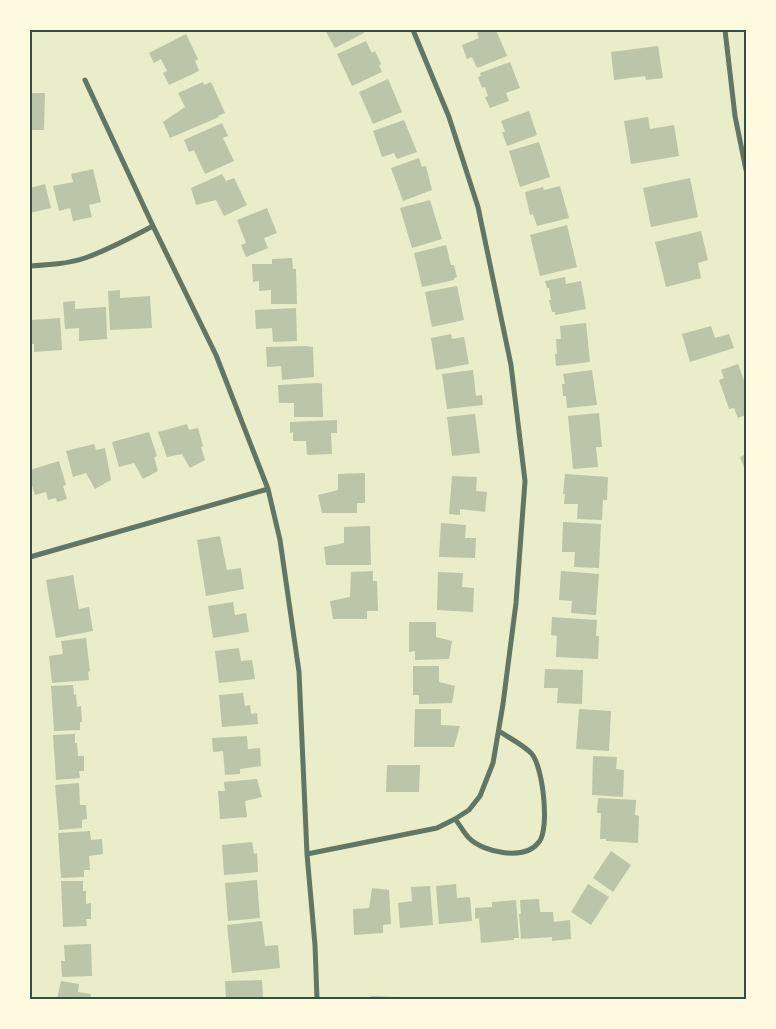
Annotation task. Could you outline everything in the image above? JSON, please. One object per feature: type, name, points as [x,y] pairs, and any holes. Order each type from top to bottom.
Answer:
[{"type":"street","points":[[307,854],[430,830],[455,819],[469,810],[480,796],[493,763],[516,603],[525,482],[511,365],[478,207],[448,117],[413,30]]},
{"type":"street","points":[[725,30],[736,116],[746,170]]},
{"type":"street","points":[[84,80],[216,355],[268,489],[280,540],[299,672],[307,854],[315,945],[317,999]]},
{"type":"street","points":[[30,266],[56,264],[83,258],[110,248],[153,226]]},
{"type":"street","points":[[30,556],[268,489]]},
{"type":"street","points":[[455,819],[469,839],[488,849],[508,854],[530,850],[540,842],[544,831],[544,802],[540,770],[532,754],[499,731]]},
{"type":"building","points":[[325,30],[362,30],[364,33],[335,48]]},
{"type":"building","points":[[484,30],[496,30],[507,56],[477,68],[472,57],[467,59],[462,45],[479,38],[477,33]]},
{"type":"building","points":[[186,34],[198,59],[195,61],[199,71],[169,85],[163,73],[167,71],[161,59],[154,63],[149,53]]},
{"type":"building","points":[[366,41],[372,53],[375,51],[381,64],[379,65],[382,72],[352,86],[337,54]]},
{"type":"building","points":[[658,46],[663,78],[646,80],[645,76],[614,80],[611,52]]},
{"type":"building","points":[[510,62],[520,88],[506,93],[509,101],[490,108],[485,97],[488,96],[485,87],[482,88],[478,77],[481,76],[480,73]]},
{"type":"building","points":[[388,79],[402,112],[373,124],[359,92]]},
{"type":"building","points":[[203,82],[204,85],[211,82],[225,113],[170,138],[163,122],[185,107],[178,93]]},
{"type":"building","points":[[30,93],[45,93],[44,130],[30,130]]},
{"type":"building","points":[[529,111],[537,135],[507,146],[502,132],[505,132],[501,121]]},
{"type":"building","points":[[648,117],[650,129],[674,125],[679,156],[631,164],[624,121]]},
{"type":"building","points":[[404,120],[417,152],[397,159],[394,153],[382,157],[373,131]]},
{"type":"building","points":[[222,123],[228,136],[223,138],[234,161],[205,174],[194,150],[189,152],[184,140]]},
{"type":"building","points":[[539,142],[550,177],[520,187],[509,151]]},
{"type":"building","points":[[419,158],[422,167],[426,166],[432,190],[403,201],[391,168]]},
{"type":"building","points":[[93,169],[101,202],[89,205],[92,217],[73,221],[70,208],[59,211],[53,186],[73,182],[71,174]]},
{"type":"building","points":[[222,174],[226,181],[234,178],[247,205],[224,216],[216,200],[196,205],[191,188]]},
{"type":"building","points":[[690,178],[698,217],[651,227],[643,188]]},
{"type":"building","points":[[45,184],[51,208],[30,213],[30,188]]},
{"type":"building","points":[[560,186],[569,218],[537,226],[533,214],[530,215],[525,192],[543,187],[544,190]]},
{"type":"building","points":[[430,200],[442,239],[412,248],[400,208]]},
{"type":"building","points":[[267,208],[277,233],[264,238],[268,248],[246,257],[241,245],[246,243],[237,220]]},
{"type":"building","points":[[567,225],[577,267],[540,276],[530,235]]},
{"type":"building","points":[[701,231],[708,260],[698,263],[701,278],[666,287],[655,242]]},
{"type":"building","points":[[446,245],[451,265],[454,265],[457,277],[454,280],[422,287],[414,253]]},
{"type":"building","points":[[292,258],[293,269],[296,269],[297,304],[271,304],[271,290],[259,291],[259,281],[253,282],[252,264],[272,264],[272,259]]},
{"type":"building","points":[[565,277],[566,284],[581,281],[586,309],[555,315],[555,312],[552,312],[549,288],[547,288],[545,281]]},
{"type":"building","points":[[457,286],[464,320],[432,327],[425,292]]},
{"type":"building","points":[[120,290],[120,298],[150,296],[152,328],[110,330],[108,291]]},
{"type":"building","points":[[75,301],[75,309],[106,307],[107,339],[79,341],[79,328],[65,329],[63,302]]},
{"type":"building","points":[[296,308],[297,341],[273,342],[272,328],[256,329],[255,310]]},
{"type":"building","points":[[30,317],[32,317],[32,320],[60,318],[62,350],[34,352],[34,344],[30,344]]},
{"type":"building","points":[[586,323],[590,362],[556,366],[556,339],[561,339],[560,326]]},
{"type":"building","points":[[711,326],[715,338],[729,334],[734,348],[690,362],[682,334]]},
{"type":"building","points":[[451,334],[452,339],[464,337],[469,364],[436,370],[431,338]]},
{"type":"building","points":[[266,347],[313,347],[314,377],[282,380],[281,366],[267,367]]},
{"type":"building","points":[[738,364],[746,386],[746,415],[738,418],[734,408],[729,409],[719,380],[724,378],[721,370]]},
{"type":"building","points":[[473,370],[476,396],[482,395],[483,405],[447,409],[442,374]]},
{"type":"building","points":[[592,370],[597,405],[567,408],[566,396],[563,396],[562,384],[565,384],[563,374]]},
{"type":"building","points":[[322,384],[323,417],[294,417],[294,403],[279,403],[278,385]]},
{"type":"building","points":[[599,413],[602,447],[596,447],[598,467],[573,469],[568,416]]},
{"type":"building","points":[[475,414],[480,453],[452,456],[447,417]]},
{"type":"building","points":[[337,420],[337,433],[331,433],[332,454],[307,455],[306,441],[293,441],[293,432],[290,433],[290,422]]},
{"type":"building","points":[[187,424],[189,430],[198,428],[205,460],[190,468],[182,454],[167,457],[158,432]]},
{"type":"building","points":[[149,432],[157,456],[154,457],[158,471],[143,479],[134,463],[119,467],[112,442]]},
{"type":"building","points":[[94,444],[96,450],[105,448],[111,480],[95,489],[86,473],[73,477],[66,451]]},
{"type":"building","points":[[746,454],[746,473],[740,457]]},
{"type":"building","points":[[59,461],[66,485],[63,486],[67,499],[57,502],[56,498],[48,500],[46,492],[35,495],[30,479],[30,470]]},
{"type":"building","points":[[365,473],[365,503],[357,503],[357,513],[322,513],[318,495],[338,490],[338,474]]},
{"type":"building","points":[[565,474],[608,477],[607,500],[603,500],[602,520],[577,519],[578,504],[564,504]]},
{"type":"building","points":[[452,476],[477,477],[476,491],[487,492],[485,512],[460,509],[460,515],[449,514]]},
{"type":"building","points":[[563,522],[601,524],[599,568],[574,567],[575,552],[562,552]]},
{"type":"building","points":[[441,523],[466,525],[465,538],[476,538],[475,558],[439,557]]},
{"type":"building","points":[[370,526],[371,565],[326,565],[324,547],[344,543],[344,527]]},
{"type":"building","points":[[220,536],[227,570],[241,568],[244,589],[206,596],[197,540]]},
{"type":"building","points":[[373,571],[373,581],[377,581],[378,611],[367,611],[367,619],[333,619],[330,601],[350,597],[351,572]]},
{"type":"building","points":[[561,571],[599,574],[596,615],[571,613],[572,601],[559,600]]},
{"type":"building","points":[[438,572],[463,573],[462,587],[474,588],[473,612],[437,610]]},
{"type":"building","points":[[73,575],[79,609],[89,607],[93,631],[56,638],[46,580]]},
{"type":"building","points":[[233,602],[235,615],[246,613],[249,632],[213,638],[208,606]]},
{"type":"building","points":[[552,617],[597,620],[596,636],[599,636],[598,659],[556,657],[557,636],[551,635]]},
{"type":"building","points":[[409,622],[436,622],[436,637],[452,641],[449,659],[415,660],[415,651],[409,652]]},
{"type":"building","points":[[86,638],[90,671],[88,672],[89,680],[52,683],[49,656],[63,654],[61,641]]},
{"type":"building","points":[[239,648],[241,661],[252,660],[255,679],[219,683],[215,651]]},
{"type":"building","points":[[413,666],[439,666],[439,682],[455,686],[452,703],[419,704],[419,695],[413,695]]},
{"type":"building","points":[[545,669],[583,670],[582,704],[557,703],[558,688],[544,688]]},
{"type":"building","points":[[73,685],[77,707],[81,706],[82,722],[80,722],[80,730],[54,731],[51,686]]},
{"type":"building","points":[[243,693],[245,706],[250,705],[251,714],[257,713],[258,724],[222,727],[219,695]]},
{"type":"building","points":[[415,709],[441,709],[441,725],[460,726],[454,747],[414,747]]},
{"type":"building","points":[[579,709],[611,711],[609,751],[576,749]]},
{"type":"building","points":[[75,734],[78,756],[84,756],[84,771],[79,771],[80,778],[56,780],[53,735]]},
{"type":"building","points":[[247,736],[248,749],[260,748],[261,766],[240,769],[240,774],[225,775],[223,751],[213,752],[212,738]]},
{"type":"building","points":[[593,756],[617,757],[616,769],[624,770],[623,797],[592,795]]},
{"type":"building","points":[[387,765],[420,765],[419,792],[386,792]]},
{"type":"building","points":[[257,779],[262,797],[245,801],[247,817],[220,819],[218,791],[225,791],[224,782]]},
{"type":"building","points":[[79,783],[80,805],[86,805],[87,819],[82,820],[82,828],[59,830],[55,785]]},
{"type":"building","points":[[598,798],[636,800],[635,815],[639,816],[638,843],[600,839],[601,813],[597,813]]},
{"type":"building","points":[[90,831],[91,840],[102,839],[103,854],[89,856],[90,870],[84,870],[84,877],[61,878],[58,833]]},
{"type":"building","points":[[252,842],[254,854],[257,853],[258,872],[224,875],[222,845]]},
{"type":"building","points":[[611,851],[631,865],[613,892],[593,878]]},
{"type":"building","points":[[257,880],[260,918],[228,921],[225,883]]},
{"type":"building","points":[[61,881],[83,881],[83,891],[86,891],[86,904],[91,903],[91,919],[86,919],[87,926],[63,927]]},
{"type":"building","points":[[456,884],[457,898],[470,897],[472,921],[439,924],[436,886]]},
{"type":"building","points":[[588,884],[609,897],[591,925],[571,912]]},
{"type":"building","points":[[430,886],[433,925],[400,928],[398,903],[412,901],[411,887]]},
{"type":"building","points":[[372,888],[389,890],[391,924],[383,925],[383,933],[354,935],[353,909],[369,908]]},
{"type":"building","points":[[539,899],[540,912],[553,912],[554,922],[570,920],[571,939],[552,941],[552,937],[521,939],[520,900]]},
{"type":"building","points":[[516,900],[519,938],[481,943],[479,918],[475,919],[475,908],[492,907],[492,902]]},
{"type":"building","points":[[262,921],[265,946],[278,945],[280,968],[232,973],[227,925]]},
{"type":"building","points":[[91,944],[92,976],[62,977],[61,961],[65,961],[64,945]]},
{"type":"building","points":[[262,980],[263,999],[226,999],[225,981]]},
{"type":"building","points":[[61,981],[79,984],[78,992],[91,994],[90,999],[57,999]]},
{"type":"building","points":[[371,996],[396,997],[396,999],[371,999]]}]
